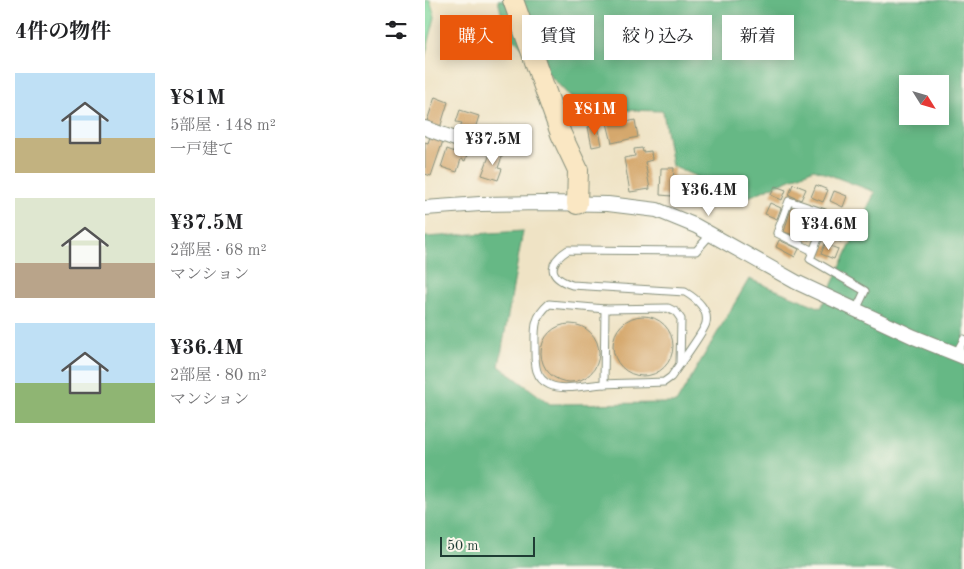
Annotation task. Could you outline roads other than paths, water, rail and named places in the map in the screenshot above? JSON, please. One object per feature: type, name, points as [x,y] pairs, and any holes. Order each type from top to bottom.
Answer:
[{"type":"street","points":[[513,0],[558,125],[578,170],[577,204]]},
{"type":"street","points":[[425,128],[469,144]]},
{"type":"street","points":[[425,208],[480,204],[608,204],[657,210],[711,234],[796,282],[914,337],[960,356]]},
{"type":"lane","points":[[813,251],[777,233],[789,201],[828,214],[810,259],[865,291],[856,310]]},
{"type":"lane","points":[[680,364],[681,319],[676,312],[668,308],[605,309],[549,304],[541,311],[535,322],[535,368],[543,380],[550,385],[561,388],[664,382],[671,377],[680,364],[706,324],[705,312],[696,299],[685,292],[572,285],[562,282],[552,268],[557,258],[568,250],[696,251],[711,234]]},
{"type":"lane","points":[[604,384],[605,309]]},
{"type":"lane","points":[[960,356],[964,339]]}]
